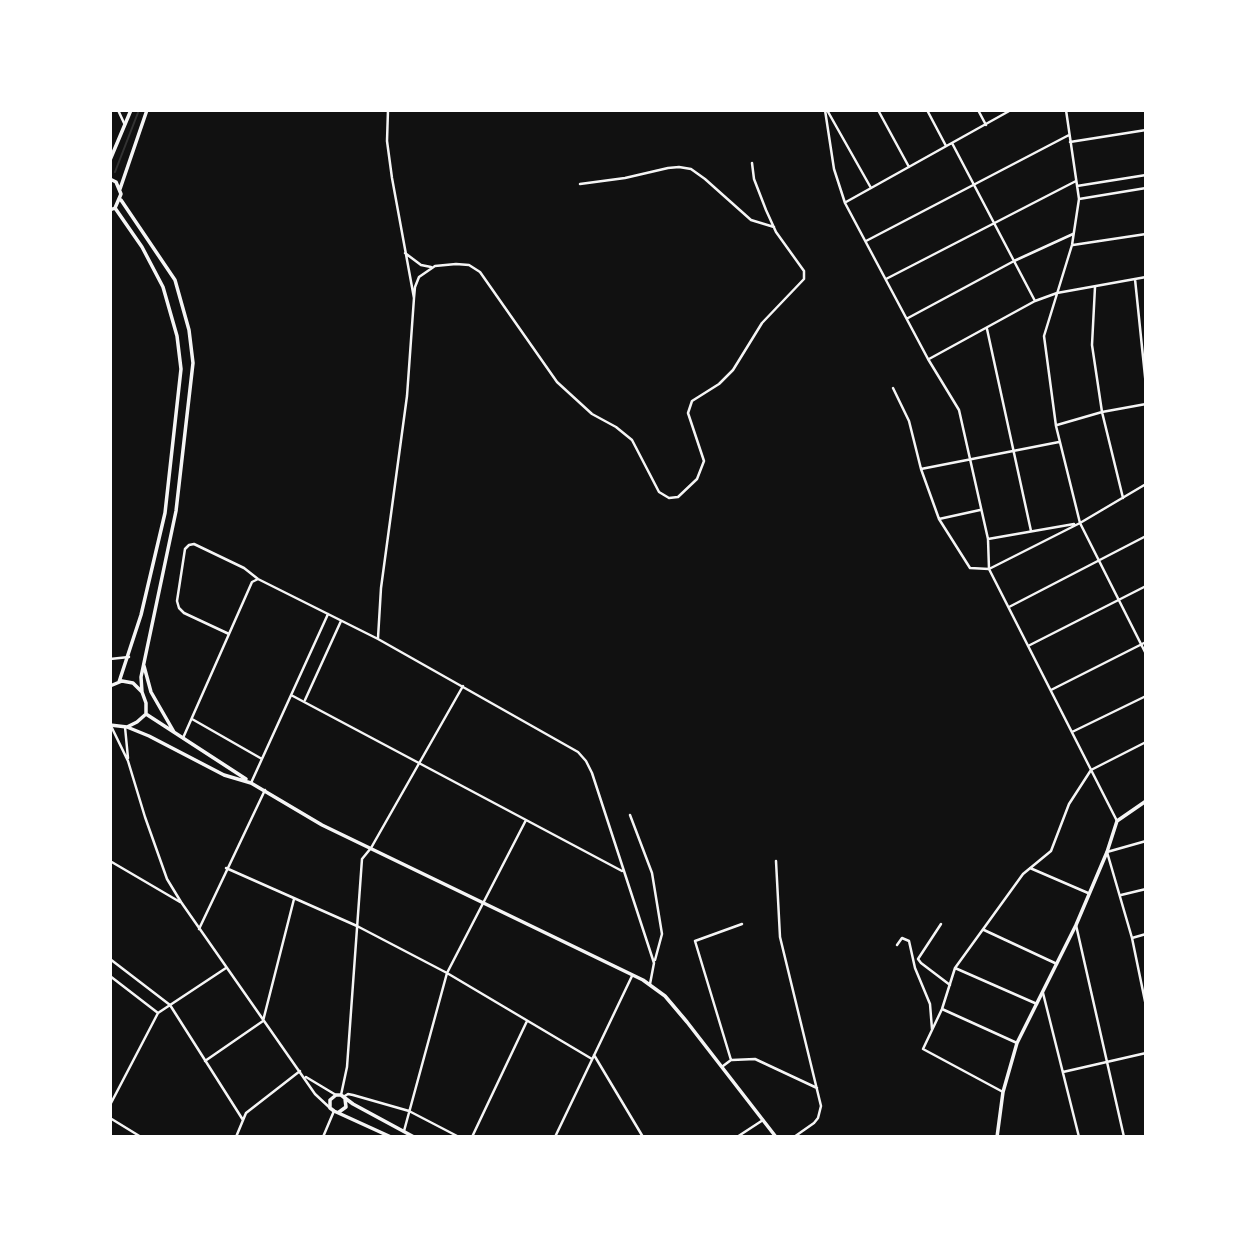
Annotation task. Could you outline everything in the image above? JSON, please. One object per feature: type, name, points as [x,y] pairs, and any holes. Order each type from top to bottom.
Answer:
[{"type":"street","points":[[118,110],[125,125]]},
{"type":"street","points":[[110,160],[131,110]]},
{"type":"street","points":[[120,189],[148,110]]},
{"type":"street","points":[[388,110],[387,141],[391,178],[414,298]]},
{"type":"street","points":[[826,110],[871,188]]},
{"type":"street","points":[[826,110],[834,169],[845,203],[928,359],[959,410],[988,539],[989,569],[1117,821]]},
{"type":"street","points":[[878,110],[909,167]]},
{"type":"street","points":[[927,110],[946,146]]},
{"type":"street","points":[[978,110],[986,125]]},
{"type":"street","points":[[845,203],[1012,110]]},
{"type":"street","points":[[1066,110],[1079,199],[1072,245],[1044,336],[1056,426],[1080,523],[1146,654]]},
{"type":"street","points":[[1070,142],[1146,130]]},
{"type":"street","points":[[866,241],[1069,135]]},
{"type":"street","points":[[952,143],[1035,302]]},
{"type":"street","points":[[378,639],[381,588],[407,396],[415,287],[419,277],[431,267],[444,263],[469,265],[480,272],[557,382],[592,414],[616,426],[632,440],[659,492],[664,497],[674,498],[688,488],[703,469],[703,453],[688,413],[692,401],[719,384],[733,370],[762,323],[804,279],[804,271],[774,228],[754,179],[752,163]]},
{"type":"street","points":[[580,184],[680,167],[691,169],[751,220],[774,228]]},
{"type":"street","points":[[1077,186],[1146,175]]},
{"type":"street","points":[[110,179],[116,182],[121,200],[175,280],[189,330],[193,363],[176,511],[141,677],[145,713],[126,727]]},
{"type":"street","points":[[886,279],[1076,181]]},
{"type":"street","points":[[1079,199],[1146,188]]},
{"type":"street","points":[[119,682],[141,615],[165,513],[181,369],[177,336],[163,287],[142,247],[112,209],[121,200]]},
{"type":"street","points":[[907,319],[1014,261],[1073,234]]},
{"type":"street","points":[[1072,245],[1146,234]]},
{"type":"street","points":[[405,253],[421,265],[431,267]]},
{"type":"street","points":[[928,359],[1056,293],[1146,277]]},
{"type":"street","points":[[1136,279],[1146,386]]},
{"type":"street","points":[[1096,286],[1092,345],[1102,412],[1123,498]]},
{"type":"street","points":[[987,329],[1031,531]]},
{"type":"street","points":[[893,388],[909,421],[921,469],[939,519],[970,568],[989,569],[1080,523],[1146,484]]},
{"type":"street","points":[[1056,426],[1102,412],[1146,404]]},
{"type":"street","points":[[921,469],[1059,442]]},
{"type":"street","points":[[939,519],[980,510]]},
{"type":"street","points":[[988,539],[1080,523]]},
{"type":"street","points":[[1009,608],[1146,536]]},
{"type":"street","points":[[229,635],[179,608],[177,601],[185,549],[189,545],[194,544],[244,568],[258,579],[378,639],[578,752],[592,773],[654,963]]},
{"type":"street","points":[[183,738],[252,582],[258,579]]},
{"type":"street","points":[[1028,646],[1146,586]]},
{"type":"street","points":[[251,783],[328,614]]},
{"type":"street","points":[[304,702],[341,621]]},
{"type":"street","points":[[1051,691],[1146,642]]},
{"type":"street","points":[[110,659],[129,657]]},
{"type":"street","points":[[143,664],[151,692],[175,734]]},
{"type":"street","points":[[110,685],[119,682],[133,683],[142,692]]},
{"type":"street","points":[[334,1110],[344,1109],[341,1097],[347,1067],[362,859],[371,848],[463,686]]},
{"type":"street","points":[[291,695],[624,872]]},
{"type":"street","points":[[1072,732],[1146,696]]},
{"type":"street","points":[[145,713],[251,783],[322,825],[650,985],[666,996],[776,1137]]},
{"type":"street","points":[[192,719],[262,759]]},
{"type":"street","points":[[111,725],[126,727],[149,736],[224,775],[251,783]]},
{"type":"street","points":[[111,725],[128,761],[167,878],[199,929],[315,1094],[334,1110],[391,1137]]},
{"type":"street","points":[[126,727],[128,761]]},
{"type":"street","points":[[1003,1092],[923,1049],[942,1009],[955,968],[1023,874],[1051,850],[1069,804],[1091,770],[1146,742]]},
{"type":"street","points":[[199,929],[265,790]]},
{"type":"street","points":[[997,1137],[1003,1092],[1017,1043],[1090,894],[1117,821],[1146,801]]},
{"type":"street","points":[[630,815],[652,873],[662,934],[650,985]]},
{"type":"street","points":[[404,1131],[447,973],[527,819]]},
{"type":"street","points":[[1107,852],[1146,841]]},
{"type":"street","points":[[1107,852],[1132,938],[1146,1006]]},
{"type":"street","points":[[110,861],[181,902]]},
{"type":"street","points":[[776,861],[780,937],[821,1106],[818,1118],[794,1137]]},
{"type":"street","points":[[226,868],[357,926],[447,973],[593,1057],[643,1137]]},
{"type":"street","points":[[1030,868],[1090,894]]},
{"type":"street","points":[[1121,895],[1146,889]]},
{"type":"street","points":[[205,1061],[263,1021],[294,900]]},
{"type":"street","points":[[731,1060],[695,941],[742,924]]},
{"type":"street","points":[[941,924],[918,959],[950,985]]},
{"type":"street","points":[[1076,925],[1124,1137]]},
{"type":"street","points":[[984,930],[1057,964]]},
{"type":"street","points":[[1132,938],[1146,934]]},
{"type":"street","points":[[897,944],[902,938],[909,941],[915,968],[930,1004],[932,1030]]},
{"type":"street","points":[[110,959],[170,1005],[243,1120]]},
{"type":"street","points":[[110,1105],[158,1013],[226,968]]},
{"type":"street","points":[[955,968],[1037,1004]]},
{"type":"street","points":[[555,1137],[633,975]]},
{"type":"street","points":[[110,976],[158,1013]]},
{"type":"street","points":[[1043,993],[1079,1137]]},
{"type":"street","points":[[942,1009],[1017,1043]]},
{"type":"street","points":[[482,1137],[473,1135],[527,1021]]},
{"type":"street","points":[[1063,1072],[1146,1053]]},
{"type":"street","points":[[723,1066],[731,1060],[755,1059],[817,1088]]},
{"type":"street","points":[[236,1137],[246,1113],[300,1071]]},
{"type":"street","points":[[304,1076],[414,1137]]},
{"type":"street","points":[[323,1137],[334,1110],[330,1100],[348,1094],[409,1111],[459,1137]]},
{"type":"street","points":[[110,1118],[141,1137]]},
{"type":"street","points":[[737,1137],[763,1120]]},
{"type":"waterway","points":[[115,172],[139,110]]}]
